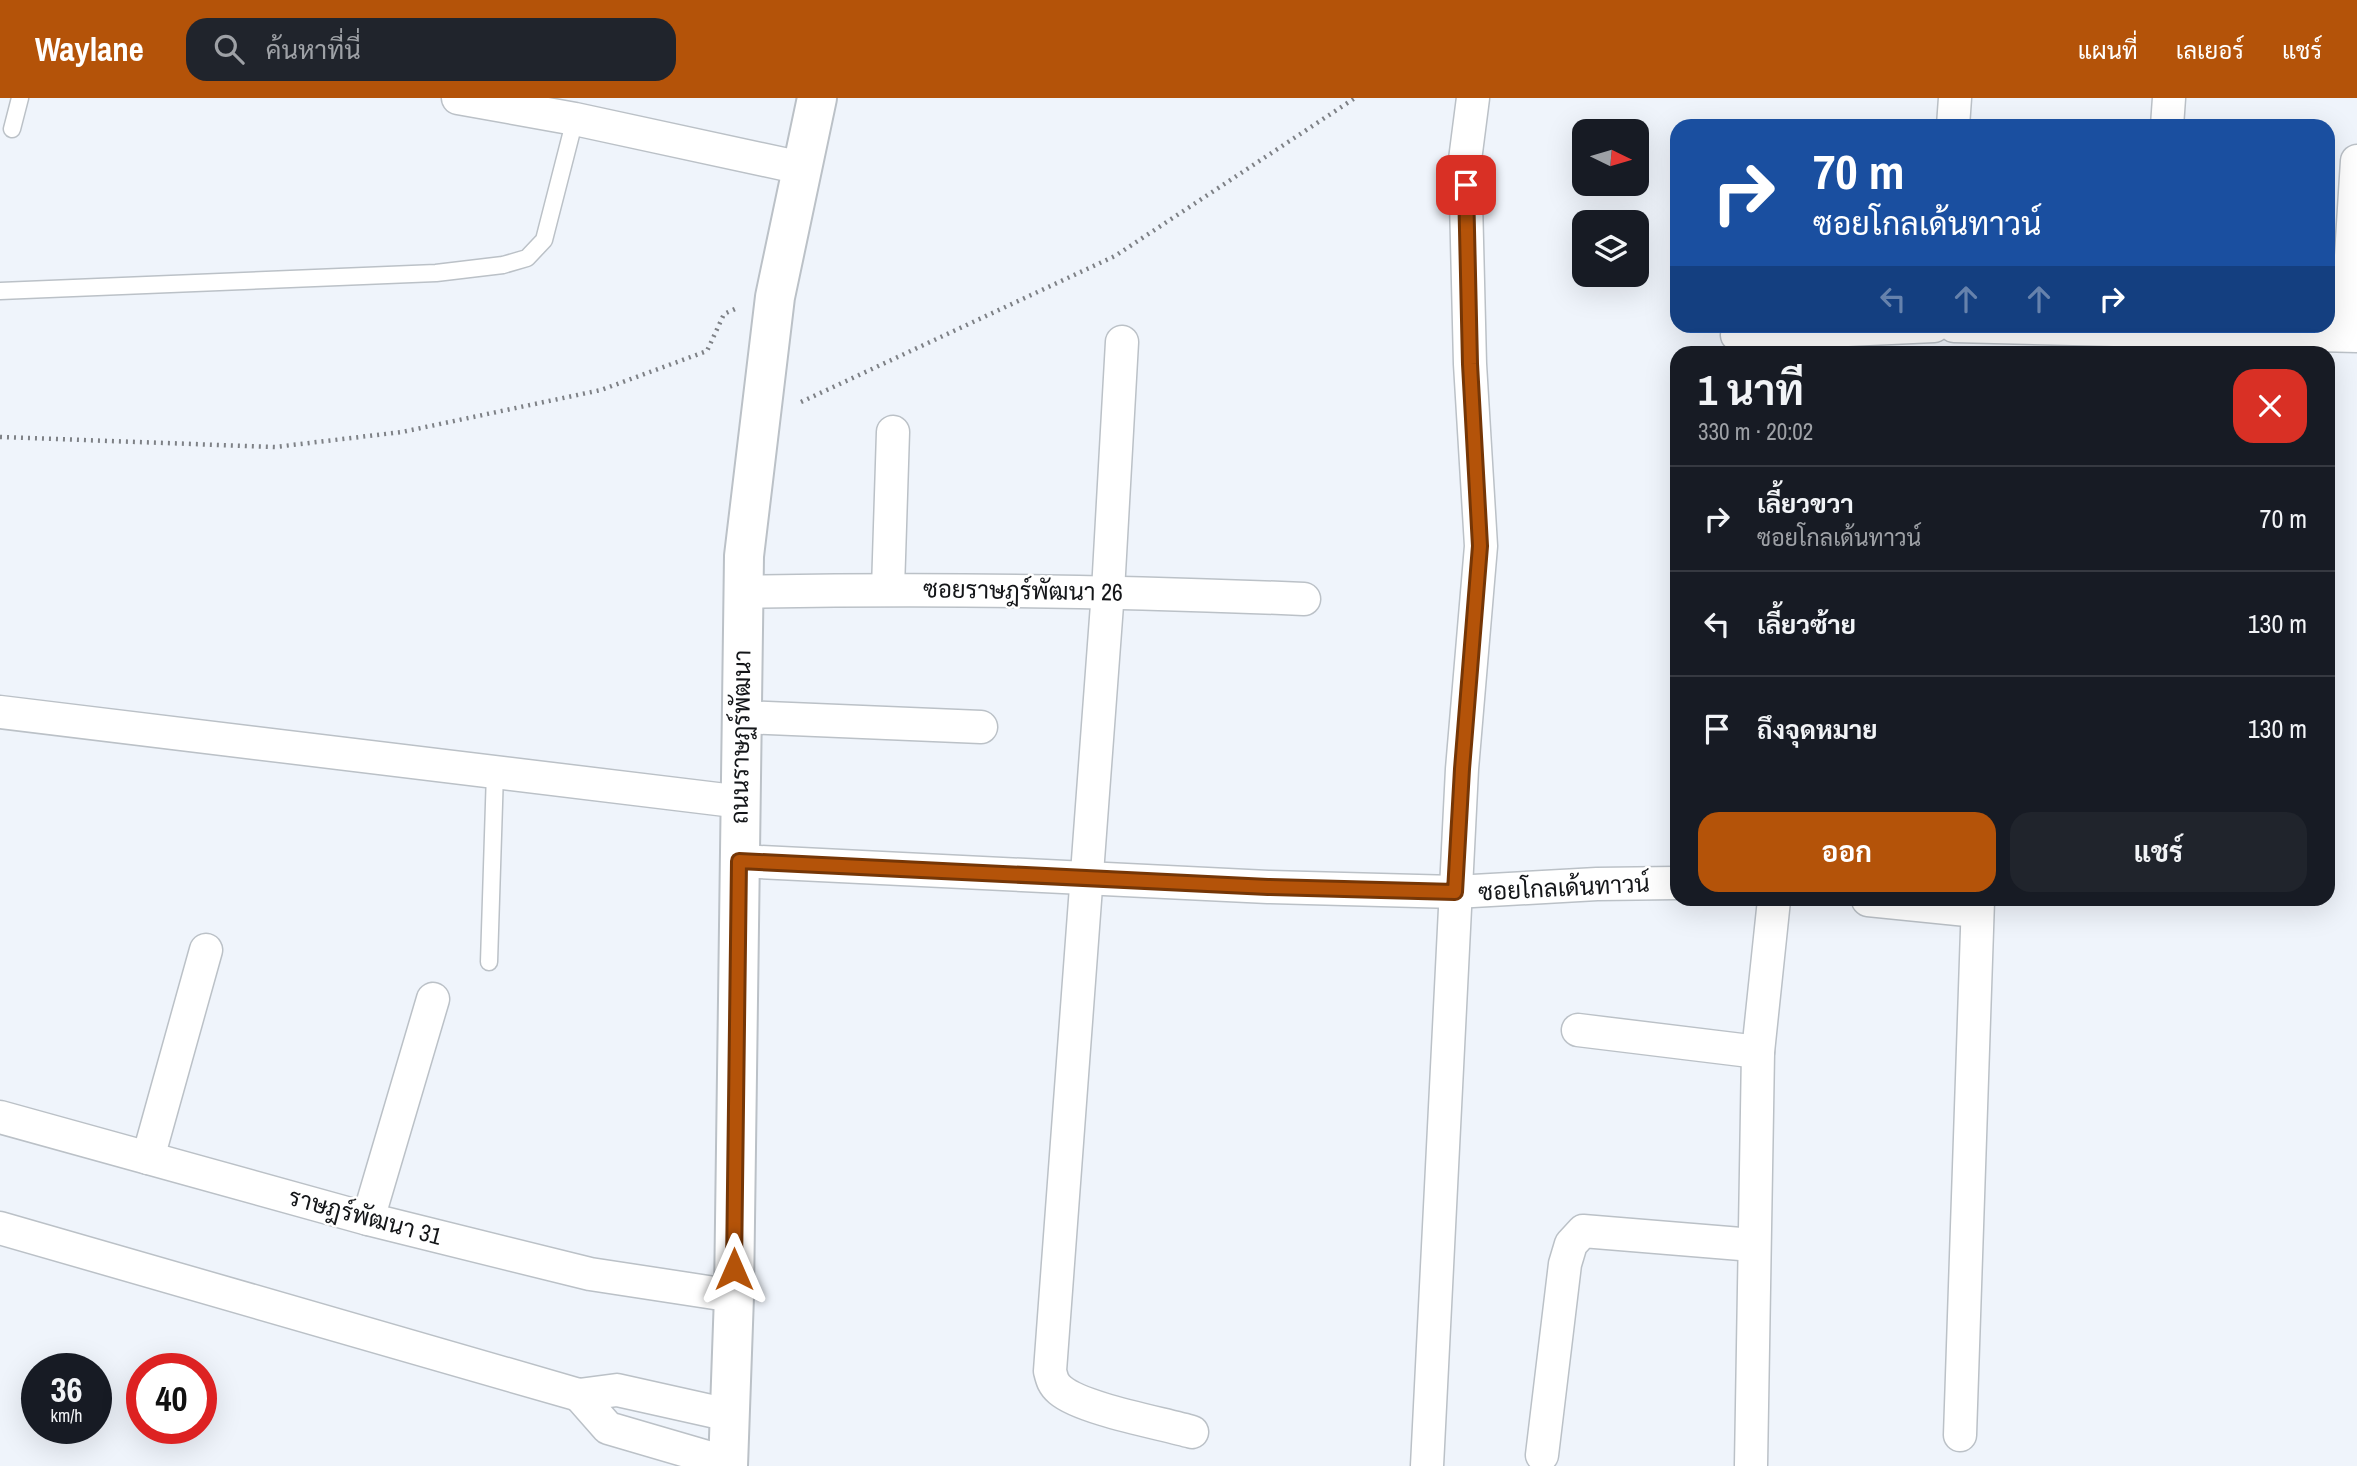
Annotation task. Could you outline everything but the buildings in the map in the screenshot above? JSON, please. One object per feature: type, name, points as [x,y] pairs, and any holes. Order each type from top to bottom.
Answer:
[{"type":"street","points":[[458,98],[575,119],[802,168]]},
{"type":"street","name":"ถนนราษฏร์พัฒนา","points":[[728,1464],[734,1296],[743,592],[751,491],[775,298],[817,98]]},
{"type":"street","points":[[1427,1466],[1462,769],[1480,546],[1470,364],[1465,160],[1473,98]]},
{"type":"street","points":[[1954,119],[1955,98]]},
{"type":"street","points":[[2168,119],[2169,98]]},
{"type":"street","points":[[2294,333],[2351,335],[2357,161]]},
{"type":"street","points":[[1737,338],[1819,333]]},
{"type":"street","points":[[1122,342],[1108,591],[1050,1371],[1053,1383],[1062,1392],[1081,1401],[1192,1432]]},
{"type":"street","points":[[888,589],[892,432]]},
{"type":"street","name":"ซอยราษฎร์พัฒนา 26","points":[[743,592],[888,589],[1108,591],[1304,599]]},
{"type":"street","points":[[0,712],[742,802]]},
{"type":"street","points":[[742,717],[981,727]]},
{"type":"street","name":"ซอยโกลเด้นทาวน์","points":[[739,861],[1455,892],[1597,884],[1670,883]]},
{"type":"street","points":[[1751,1465],[1758,1052],[1773,906]]},
{"type":"street","points":[[1961,1435],[1978,906]]},
{"type":"street","points":[[148,1158],[206,950]]},
{"type":"street","points":[[368,1219],[433,999]]},
{"type":"street","points":[[1578,1030],[1758,1052]]},
{"type":"street","name":"ราษฎร์พัฒนา 31","points":[[0,1118],[368,1219],[590,1274],[734,1296]]},
{"type":"street","points":[[0,1228],[579,1395],[617,1390],[729,1415]]},
{"type":"street","points":[[1542,1455],[1565,1264],[1571,1244],[1583,1231],[1753,1245]]},
{"type":"street","points":[[579,1395],[608,1427],[728,1464]]},
{"type":"lane","points":[[12,129],[20,98]]},
{"type":"lane","points":[[0,291],[436,273],[515,262],[527,258],[544,240],[575,119]]},
{"type":"lane","points":[[489,962],[495,772]]},
{"type":"path","points":[[801,402],[1115,256],[1355,98]]},
{"type":"path","points":[[0,437],[275,447],[402,432],[601,390],[708,351],[724,314]]},
{"type":"route","points":[[734,1269],[739,861],[1268,887],[1455,892],[1480,546],[1480,491],[1470,364],[1466,185]]}]
